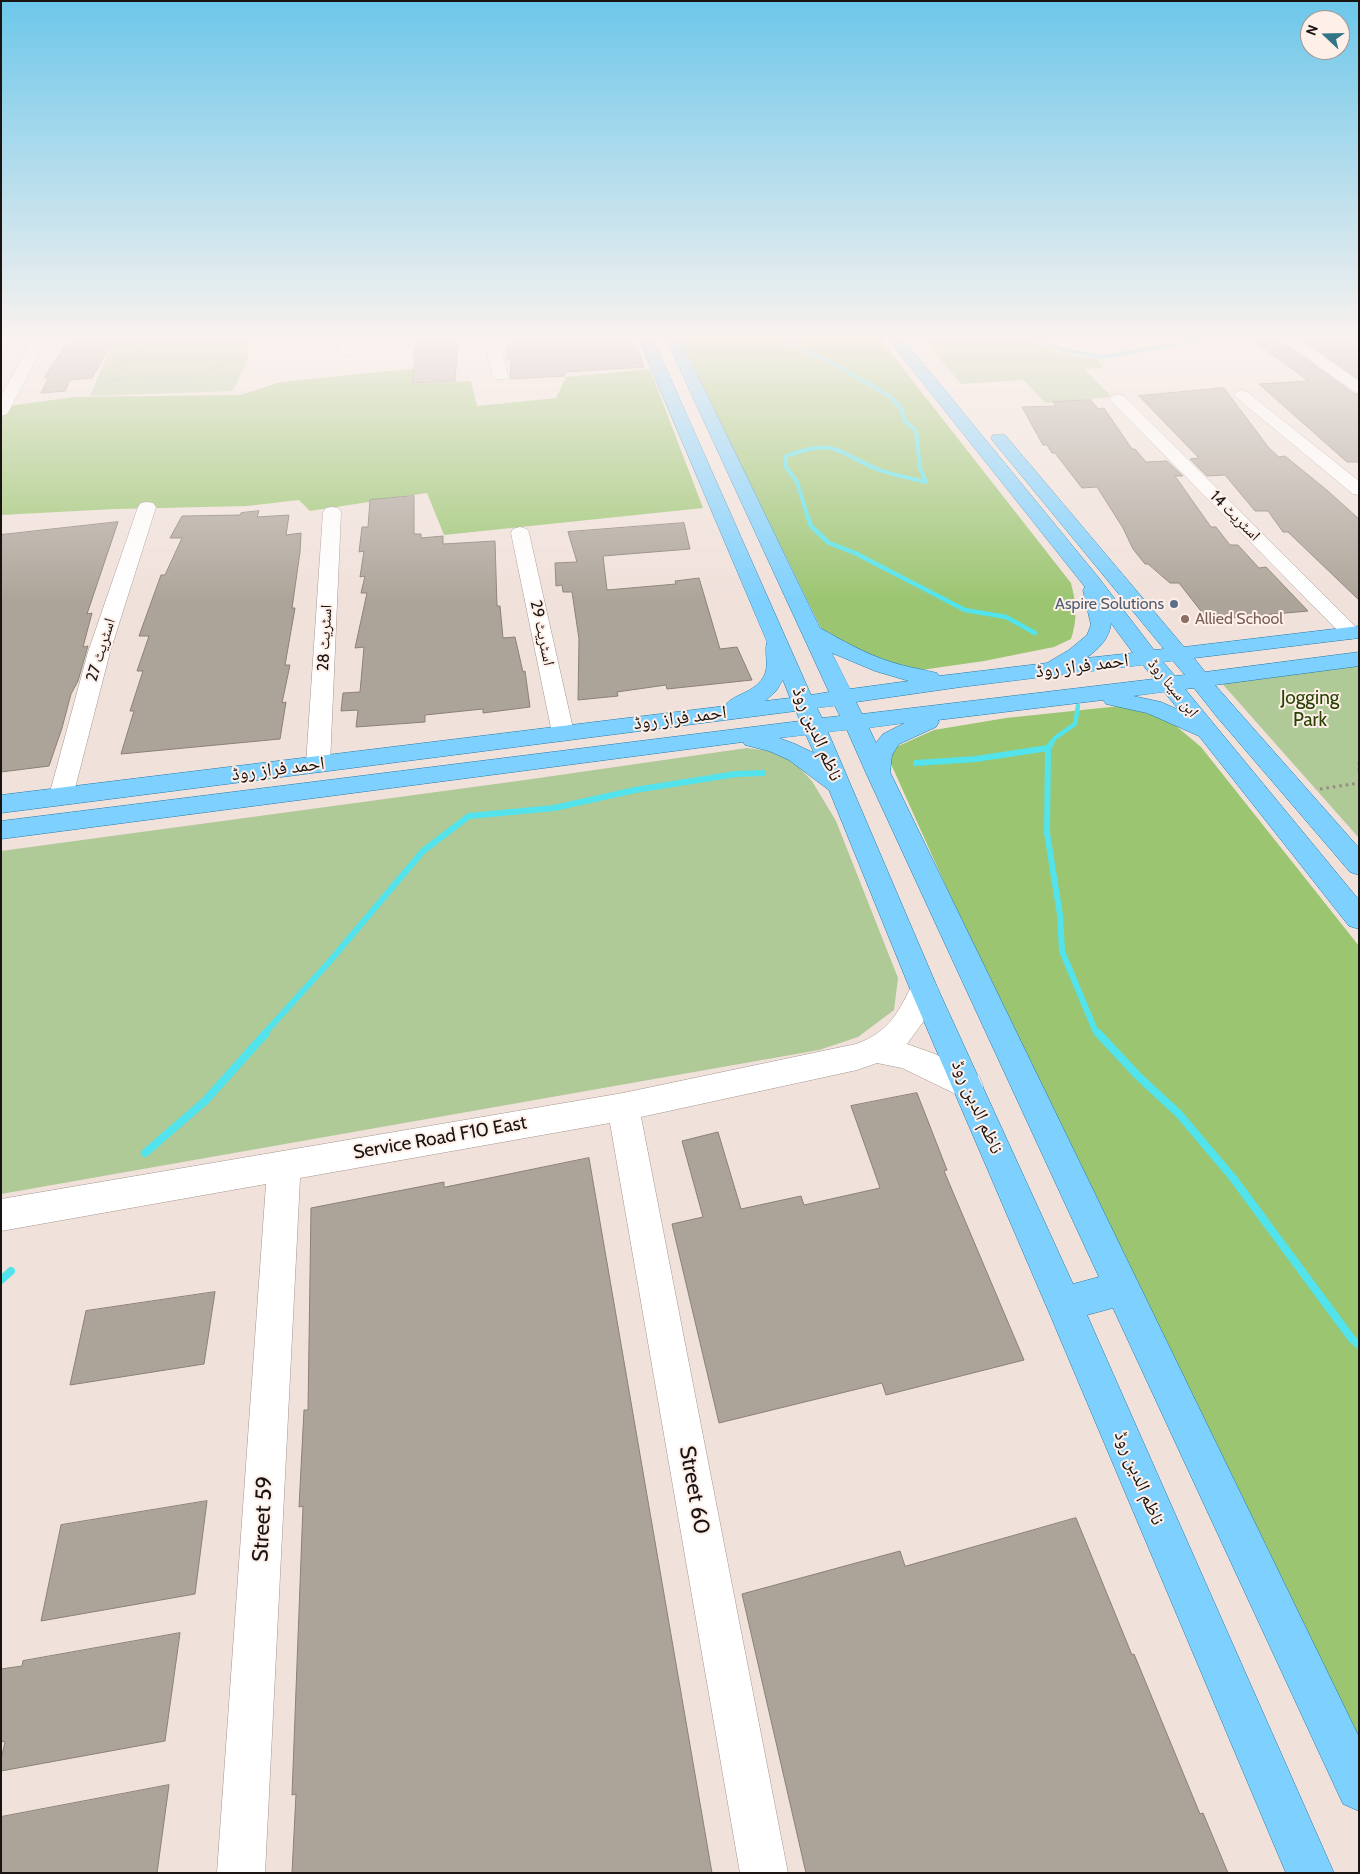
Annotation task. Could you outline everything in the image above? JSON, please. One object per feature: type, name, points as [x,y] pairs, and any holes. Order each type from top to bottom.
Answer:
[{"type":"main road","name":"ناظم الدین روڈ","points":[[684,426],[841,789],[924,989],[1064,1304],[1310,1873]]},
{"type":"main road","name":"ناظم الدین روڈ","points":[[715,426],[1359,1788]]},
{"type":"main road","name":"ابن سینا روڈ","points":[[965,426],[1092,581],[1148,657],[1359,919]]},
{"type":"main road","name":"ابن سینا روڈ","points":[[990,426],[1247,736],[1359,865]]},
{"type":"main road","points":[[1046,671],[1076,657],[1096,638],[1101,626],[1092,581]]},
{"type":"main road","points":[[1142,608],[1166,624],[1192,636],[1241,646]]},
{"type":"main road","points":[[813,632],[836,647],[863,660],[894,671],[927,678],[961,680]]},
{"type":"main road","name":"احمد فراز روڈ","points":[[1,830],[723,737],[809,715],[850,709],[961,680],[1355,633]]},
{"type":"main road","points":[[722,713],[752,701],[770,684],[778,664],[776,638]]},
{"type":"main road","name":"احمد فراز روڈ","points":[[850,709],[957,711],[1359,660]]},
{"type":"main road","points":[[1247,736],[1237,712],[1237,702],[1238,694],[1243,684],[1251,674]]},
{"type":"main road","points":[[1079,696],[1120,700],[1153,707],[1182,719],[1210,735]]},
{"type":"main road","points":[[878,773],[880,754],[891,739],[907,730],[957,711]]},
{"type":"main road","name":"احمد فراز روڈ","points":[[1,804],[722,713],[809,715]]},
{"type":"main road","points":[[723,737],[764,742],[792,750],[818,767],[841,789]]},
{"type":"main road","points":[[1276,817],[1303,801]]},
{"type":"main road","points":[[1064,1304],[1122,1288]]},
{"type":"street","name":"اسٹریٹ 14","points":[[1146,426],[1355,633]]},
{"type":"street","points":[[1281,426],[1359,490]]},
{"type":"street","name":"اسٹریٹ 27","points":[[61,796],[99,652],[147,507]]},
{"type":"street","name":"اسٹریٹ 28","points":[[318,764],[332,512]]},
{"type":"street","name":"اسٹریٹ 29","points":[[520,533],[563,733]]},
{"type":"street","name":"Service Road F10 East","points":[[1,1215],[623,1107],[857,1057],[877,1050],[897,1035],[914,1014],[924,989]]},
{"type":"street","name":"Service Road F10 East","points":[[877,1050],[900,1054],[939,1070],[968,1086]]},
{"type":"street","name":"Street 60","points":[[623,1107],[764,1873]]},
{"type":"street","name":"Street 59","points":[[241,1873],[284,1165]]},
{"type":"path","points":[[1359,762],[1357,771],[1359,775]]},
{"type":"path","points":[[1303,801],[1359,783]]},
{"type":"green space","points":[[1,426],[672,426],[703,508],[444,535],[427,493],[310,511],[299,500],[247,506],[115,509],[1,515]]},
{"type":"green space","points":[[722,426],[948,426],[1071,583],[1076,611],[1071,639],[1054,647],[984,661],[921,670],[861,656],[824,634]]},
{"type":"green space","name":"Jogging Park","points":[[1359,652],[1359,838],[1211,671]]},
{"type":"green space","points":[[1120,706],[1163,715],[1201,747],[1359,946],[1359,1738],[983,969],[887,755],[896,747],[934,730],[1006,718]]},
{"type":"green space","points":[[747,748],[785,753],[812,781],[836,821],[898,978],[894,1010],[858,1037],[819,1050],[1,1194],[1,851]]},
{"type":"building","points":[[1033,426],[1117,426],[1132,449],[1135,449],[1146,462],[1167,461],[1183,476],[1175,476],[1211,527],[1216,527],[1230,545],[1238,545],[1259,568],[1266,567],[1308,611],[1208,620],[1179,583],[1170,583],[1148,564],[1145,564],[1133,549],[1123,528],[1097,487],[1082,488],[1055,453],[1052,453],[1047,445],[1043,445]]},
{"type":"building","points":[[1168,426],[1253,426],[1269,448],[1279,457],[1285,456],[1328,491],[1359,519],[1359,600],[1288,532],[1283,532],[1268,511],[1255,511],[1225,475],[1207,476],[1190,459],[1199,458]]},
{"type":"building","points":[[1307,426],[1359,426],[1359,462],[1347,462]]},
{"type":"building","points":[[414,496],[414,534],[421,534],[421,538],[443,536],[443,544],[495,541],[497,606],[500,606],[503,638],[515,637],[523,672],[525,671],[530,707],[483,713],[483,709],[425,715],[425,722],[356,727],[358,710],[341,711],[343,693],[360,692],[364,647],[355,648],[367,593],[361,593],[365,576],[360,577],[364,551],[359,552],[362,527],[368,527],[370,500]]},
{"type":"building","points":[[259,511],[257,517],[289,515],[286,535],[301,533],[292,608],[295,608],[285,665],[290,665],[282,703],[286,702],[280,739],[121,754],[134,711],[130,711],[143,671],[137,671],[149,636],[139,636],[161,575],[165,575],[182,538],[170,538],[182,516],[240,515],[241,513]]},
{"type":"building","points":[[118,522],[87,614],[92,613],[83,647],[88,646],[49,766],[1,772],[1,535]]},
{"type":"building","points":[[684,523],[690,549],[603,556],[607,590],[676,584],[675,581],[699,578],[720,649],[737,647],[752,680],[667,689],[666,685],[617,692],[618,696],[578,700],[579,639],[572,592],[563,592],[562,585],[556,586],[555,563],[577,562],[568,532]]},
{"type":"building","points":[[917,1093],[947,1170],[944,1171],[1024,1360],[886,1395],[882,1383],[719,1423],[672,1224],[703,1217],[682,1141],[718,1132],[741,1209],[801,1196],[804,1205],[880,1188],[851,1106]]},
{"type":"building","points":[[589,1158],[712,1873],[292,1873],[296,1794],[292,1795],[303,1506],[299,1507],[304,1410],[308,1410],[311,1208],[444,1182],[444,1187]]},
{"type":"building","points":[[215,1292],[204,1364],[70,1385],[86,1311]]},
{"type":"building","points":[[207,1501],[195,1594],[41,1621],[61,1525]]},
{"type":"building","points":[[1076,1518],[1200,1814],[1203,1813],[1228,1873],[806,1873],[742,1594],[900,1551],[905,1566]]},
{"type":"building","points":[[180,1633],[165,1741],[1,1771],[1,1759],[5,1742],[1,1741],[1,1669],[22,1666],[23,1661]]},
{"type":"building","points":[[169,1785],[157,1873],[1,1873],[1,1817]]},
{"type":"waterway","points":[[808,518],[797,482],[786,467],[786,456],[825,447],[842,452],[883,471],[926,482],[920,468],[916,431],[911,426]]},
{"type":"waterway","points":[[808,517],[811,526],[829,543],[855,553],[965,610],[1006,617],[1035,633]]},
{"type":"waterway","points":[[1050,745],[1055,738],[1075,724],[1078,706]]},
{"type":"waterway","points":[[1048,748],[1051,744]]},
{"type":"waterway","points":[[916,763],[976,759],[1048,748]]},
{"type":"waterway","points":[[1048,748],[1047,833],[1060,915],[1062,951],[1095,1030],[1098,1033]]},
{"type":"waterway","points":[[264,1034],[330,961],[423,851],[469,816],[554,808],[635,790],[736,774],[763,773]]},
{"type":"waterway","points":[[145,1153],[205,1101],[266,1033]]},
{"type":"waterway","points":[[1098,1033],[1138,1076],[1179,1114],[1233,1178],[1352,1339],[1359,1345]]},
{"type":"waterway","points":[[1,1280],[11,1271]]},
{"type":"place","name":"Aspire Solutions","points":[[1174,604]]},
{"type":"place","name":"Allied School","points":[[1185,619]]}]
